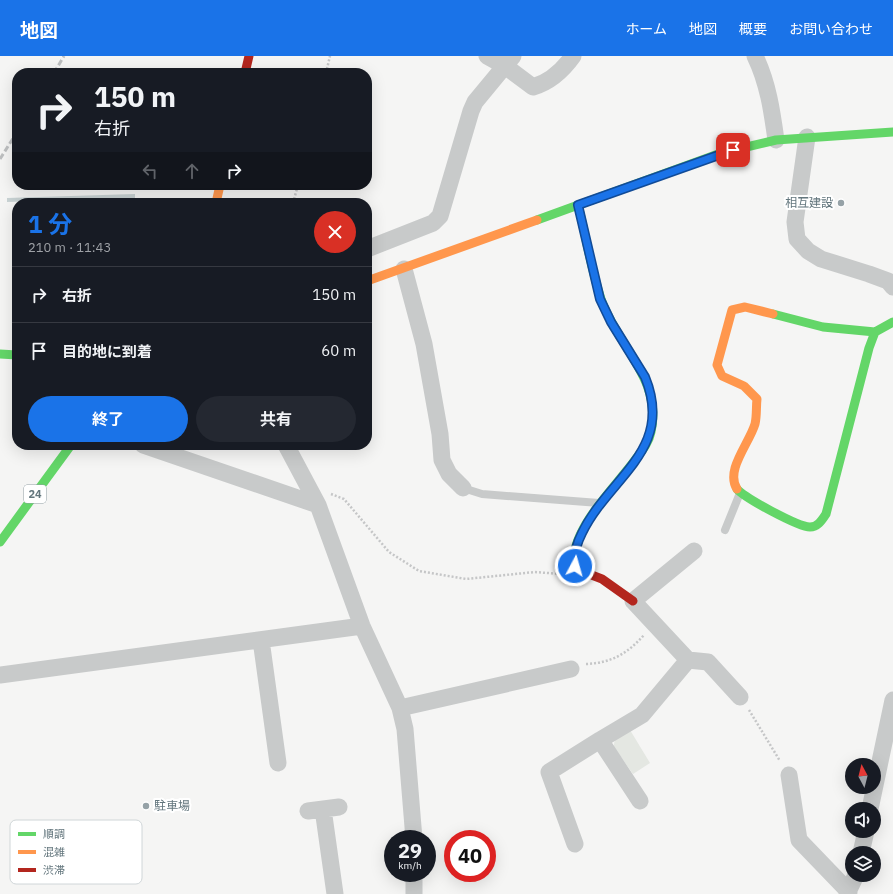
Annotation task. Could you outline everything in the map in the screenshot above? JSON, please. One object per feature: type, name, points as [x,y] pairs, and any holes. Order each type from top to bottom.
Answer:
[{"type":"street","points":[[246,68],[249,56]]},
{"type":"street","points":[[487,56],[509,61],[533,87],[546,83],[567,65],[573,56]]},
{"type":"street","points":[[755,56],[762,70],[768,92],[776,140]]},
{"type":"street","points":[[372,247],[433,223],[440,216],[475,102],[509,61]]},
{"type":"street","points":[[372,279],[721,153],[776,140],[893,132]]},
{"type":"street","points":[[807,137],[795,222],[797,239],[808,251],[821,259],[888,281],[893,287]]},
{"type":"street","points":[[578,205],[600,299],[611,322],[645,377],[648,385],[652,414],[651,433],[646,445],[631,467],[588,519],[578,541],[574,558],[577,569],[582,573],[602,579],[619,590],[633,601],[653,625],[688,660],[708,662],[740,697]]},
{"type":"street","points":[[404,269],[424,344],[440,434],[442,460],[449,474],[463,488]]},
{"type":"street","points":[[875,332],[869,348],[826,514],[821,521],[816,525],[804,526],[740,492],[733,483],[733,470],[747,444],[755,423],[756,399],[748,388],[726,380],[719,373],[717,365],[732,310],[745,307],[823,327],[875,332],[893,322]]},
{"type":"street","points":[[0,354],[12,355]]},
{"type":"street","name":"24","points":[[0,542],[67,450]]},
{"type":"street","points":[[159,450],[314,499]]},
{"type":"street","points":[[289,450],[314,499],[362,626],[400,708],[405,729],[413,830]]},
{"type":"street","points":[[633,601],[694,551]]},
{"type":"street","points":[[0,675],[362,626]]},
{"type":"street","points":[[261,640],[278,763]]},
{"type":"street","points":[[575,844],[549,772],[642,715],[688,660]]},
{"type":"street","points":[[400,708],[571,669]]},
{"type":"street","points":[[871,802],[893,700]]},
{"type":"street","points":[[600,740],[640,801]]},
{"type":"street","points":[[789,775],[799,840],[848,893],[853,882]]},
{"type":"street","points":[[323,809],[335,894]]},
{"type":"street","points":[[414,882],[414,894]]},
{"type":"lane","points":[[463,488],[482,494],[600,503]]},
{"type":"lane","points":[[725,530],[740,492]]},
{"type":"path","points":[[327,68],[330,56]]},
{"type":"path","points":[[314,499],[319,490],[344,499],[388,552],[419,571],[466,579],[535,572],[569,574],[577,569]]},
{"type":"path","points":[[571,669],[577,664],[601,664],[613,660],[640,640],[653,625]]},
{"type":"path","points":[[740,697],[789,775]]},
{"type":"shaded area","points":[[135,194],[135,198],[12,198],[12,202],[7,202],[7,198]]},
{"type":"shaded area","points":[[630,730],[650,763],[633,774],[614,747],[617,738],[621,734]]},
{"type":"railway","points":[[57,68],[64,56]]},
{"type":"railway","points":[[0,159],[12,140]]},
{"type":"traffic: fast","points":[[537,220],[721,153],[776,140],[893,132]]},
{"type":"traffic: fast","points":[[578,205],[594,276],[601,299],[608,316],[644,379],[650,396],[653,413],[651,432],[647,444],[598,506],[589,519],[576,544],[574,560],[579,571],[589,574]]},
{"type":"traffic: fast","points":[[773,314],[823,327],[875,332],[893,322]]},
{"type":"traffic: fast","points":[[737,489],[760,505],[804,526],[813,527],[821,521],[826,514],[869,348],[875,332]]},
{"type":"traffic: fast","points":[[0,354],[12,355]]},
{"type":"traffic: fast","points":[[0,542],[67,450]]},
{"type":"traffic: slow","points":[[217,198],[219,190]]},
{"type":"traffic: slow","points":[[372,279],[537,220]]},
{"type":"traffic: slow","points":[[737,489],[734,482],[734,474],[739,457],[755,424],[757,399],[744,386],[722,376],[717,365],[732,310],[745,307],[773,314]]},
{"type":"traffic: jam","points":[[246,68],[249,56]]},
{"type":"traffic: jam","points":[[589,574],[602,579],[633,601]]},
{"type":"place","name":"相互建設","points":[[841,203]]},
{"type":"place","name":"駐車場","points":[[146,806]]},
{"type":"route","points":[[575,566],[574,558],[578,541],[588,519],[631,467],[646,445],[651,433],[652,425],[651,401],[645,377],[611,322],[600,299],[578,205],[733,150]]}]
